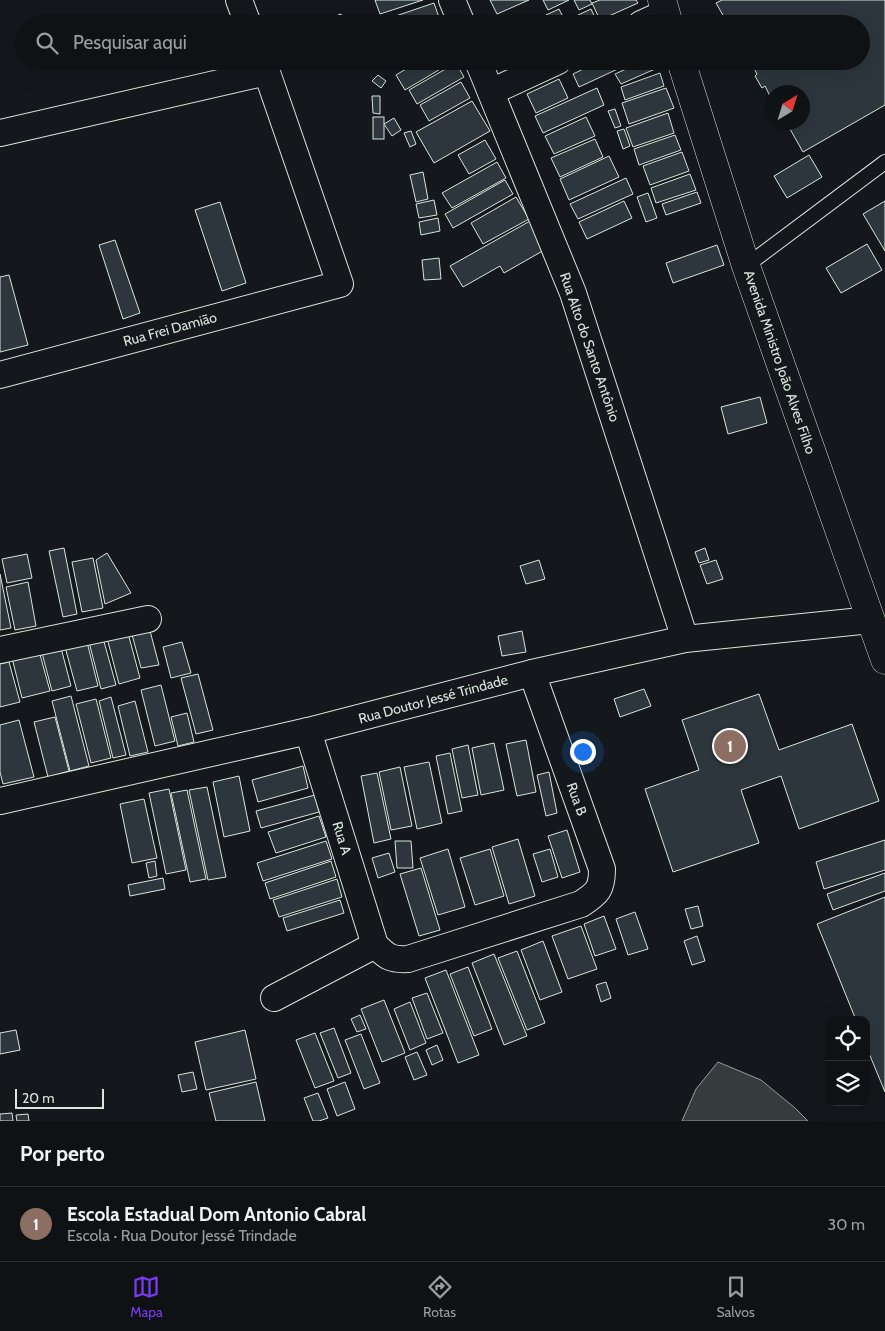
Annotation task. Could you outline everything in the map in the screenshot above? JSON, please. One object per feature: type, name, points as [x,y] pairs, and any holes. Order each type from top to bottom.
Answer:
[{"type":"main road","name":"Avenida Ministro João Alves Filho","points":[[684,70],[746,266],[885,660]]},
{"type":"street","points":[[239,0],[245,15]]},
{"type":"street","points":[[452,0],[458,15]]},
{"type":"street","points":[[0,134],[249,70]]},
{"type":"street","name":"Rua Frei Damião","points":[[0,375],[340,284],[266,70]]},
{"type":"street","name":"Rua Alto do Santo Antônio","points":[[482,70],[573,293],[685,639]]},
{"type":"street","points":[[491,92],[539,70]]},
{"type":"street","points":[[0,650],[148,619]]},
{"type":"street","name":"Rua Doutor Jessé Trindade","points":[[0,801],[308,731],[532,673],[685,639],[871,620]]},
{"type":"street","name":"Rua B","points":[[375,945],[384,954],[395,960],[408,959],[581,904],[593,896],[602,883],[602,869],[532,673]]},
{"type":"street","name":"Rua A","points":[[308,731],[375,945]]},
{"type":"street","points":[[274,998],[375,945]]},
{"type":"lane","points":[[746,266],[885,162]]},
{"type":"shaded area","points":[[718,1062],[761,1080],[808,1121],[682,1121],[696,1089]]},
{"type":"building","points":[[375,0],[423,0],[380,14]]},
{"type":"building","points":[[490,0],[529,0],[497,14]]},
{"type":"building","points":[[543,0],[569,0],[548,10]]},
{"type":"building","points":[[574,0],[590,0],[592,4],[579,10]]},
{"type":"building","points":[[600,0],[636,0],[638,3],[611,15],[598,15],[592,3]]},
{"type":"building","points":[[722,0],[885,0],[885,105],[803,152],[791,130],[810,130],[810,85],[765,85],[762,88],[755,76],[757,74],[755,70],[870,70],[870,15],[723,15],[716,3]]},
{"type":"building","points":[[434,3],[438,15],[399,15]]},
{"type":"building","points":[[559,9],[562,15],[546,15]]},
{"type":"building","points":[[591,9],[594,15],[578,15]]},
{"type":"building","points":[[404,70],[439,70],[405,90],[396,75]]},
{"type":"building","points":[[444,70],[460,70],[464,77],[417,104],[409,90]]},
{"type":"building","points":[[581,70],[616,70],[579,87],[573,74]]},
{"type":"building","points":[[624,70],[653,70],[621,84],[615,74]]},
{"type":"building","points":[[660,73],[664,86],[625,100],[621,87]]},
{"type":"building","points":[[378,75],[386,81],[381,88],[372,81]]},
{"type":"building","points":[[559,79],[568,98],[536,113],[527,94]]},
{"type":"building","points":[[461,82],[470,98],[429,121],[420,105]]},
{"type":"building","points":[[597,88],[604,105],[543,133],[535,116]]},
{"type":"building","points":[[666,88],[674,108],[629,124],[622,103]]},
{"type":"building","points":[[372,96],[380,96],[380,114],[373,113]]},
{"type":"building","points":[[472,101],[490,131],[434,163],[416,132]]},
{"type":"building","points":[[615,109],[621,126],[615,128],[608,111]]},
{"type":"building","points":[[668,113],[674,133],[633,147],[626,128]]},
{"type":"building","points":[[373,117],[384,117],[384,139],[373,139]]},
{"type":"building","points":[[586,117],[595,136],[554,154],[545,136]]},
{"type":"building","points":[[394,118],[401,130],[392,136],[384,124]]},
{"type":"building","points":[[624,129],[630,146],[623,149],[617,131]]},
{"type":"building","points":[[411,131],[416,144],[410,147],[404,133]]},
{"type":"building","points":[[675,135],[681,150],[639,165],[634,149]]},
{"type":"building","points":[[595,139],[603,157],[560,177],[551,158]]},
{"type":"building","points":[[485,140],[496,159],[469,174],[458,155]]},
{"type":"building","points":[[682,152],[689,171],[650,185],[643,166]]},
{"type":"building","points":[[809,155],[822,177],[787,198],[774,176]]},
{"type":"building","points":[[609,156],[619,177],[569,200],[560,179]]},
{"type":"building","points":[[497,162],[506,178],[452,208],[442,193]]},
{"type":"building","points":[[423,172],[428,199],[416,202],[410,175]]},
{"type":"building","points":[[690,174],[696,190],[656,203],[651,188]]},
{"type":"building","points":[[626,178],[633,194],[578,219],[570,204]]},
{"type":"building","points":[[505,180],[513,194],[453,228],[445,214]]},
{"type":"building","points":[[697,192],[701,203],[666,215],[662,204]]},
{"type":"building","points":[[648,193],[657,218],[646,222],[637,197]]},
{"type":"building","points":[[516,197],[529,219],[483,244],[471,223]]},
{"type":"building","points":[[434,200],[437,215],[419,218],[416,204]]},
{"type":"building","points":[[624,201],[632,218],[587,239],[579,222]]},
{"type":"building","points":[[885,201],[885,251],[863,214]]},
{"type":"building","points":[[220,202],[246,283],[222,291],[195,210]]},
{"type":"building","points":[[438,218],[440,231],[421,235],[419,222]]},
{"type":"building","points":[[530,221],[546,249],[504,273],[500,266],[463,287],[450,266]]},
{"type":"building","points":[[115,240],[140,313],[123,319],[99,245]]},
{"type":"building","points":[[867,244],[882,270],[841,293],[826,268]]},
{"type":"building","points":[[717,245],[724,265],[673,283],[666,263]]},
{"type":"building","points":[[439,258],[441,279],[424,280],[422,260]]},
{"type":"building","points":[[9,275],[28,345],[0,352],[0,277]]},
{"type":"building","points":[[760,397],[767,423],[728,434],[721,407]]},
{"type":"building","points":[[64,548],[77,614],[63,617],[49,551]]},
{"type":"building","points":[[705,548],[709,560],[699,563],[695,552]]},
{"type":"building","points":[[107,553],[131,593],[105,604],[96,560]]},
{"type":"building","points":[[27,554],[32,578],[7,583],[2,559]]},
{"type":"building","points":[[93,558],[103,608],[82,612],[72,562]]},
{"type":"building","points":[[539,560],[545,579],[526,584],[520,566]]},
{"type":"building","points":[[716,560],[723,579],[707,584],[700,565]]},
{"type":"building","points":[[0,574],[11,628],[0,630]]},
{"type":"building","points":[[28,582],[36,626],[15,630],[6,587]]},
{"type":"building","points":[[149,627],[159,665],[141,668],[131,631]]},
{"type":"building","points":[[522,631],[526,652],[502,656],[498,636]]},
{"type":"building","points":[[128,633],[140,678],[119,684],[107,638]]},
{"type":"building","points":[[103,638],[116,685],[101,689],[89,642]]},
{"type":"building","points":[[87,642],[98,686],[77,691],[65,647]]},
{"type":"building","points":[[182,642],[191,673],[171,678],[163,647]]},
{"type":"building","points":[[61,648],[71,686],[52,691],[42,653]]},
{"type":"building","points":[[39,651],[50,691],[22,698],[12,658]]},
{"type":"building","points":[[9,662],[20,702],[0,707],[0,664]]},
{"type":"building","points":[[198,674],[213,730],[196,734],[181,678]]},
{"type":"building","points":[[161,685],[175,741],[155,746],[141,690]]},
{"type":"building","points":[[644,689],[651,706],[620,717],[614,699]]},
{"type":"building","points":[[759,694],[779,750],[852,724],[879,801],[799,829],[781,776],[741,790],[759,843],[673,872],[645,789],[699,770],[682,720]]},
{"type":"building","points":[[71,696],[89,766],[70,771],[52,701]]},
{"type":"building","points":[[111,697],[126,755],[113,758],[99,701]]},
{"type":"building","points":[[96,699],[111,758],[91,763],[76,704]]},
{"type":"building","points":[[135,701],[148,752],[130,756],[118,706]]},
{"type":"building","points":[[187,713],[194,742],[178,746],[171,717]]},
{"type":"building","points":[[55,717],[69,771],[48,777],[34,722]]},
{"type":"building","points":[[19,720],[34,777],[3,784],[0,772],[0,725]]},
{"type":"building","points":[[526,740],[536,792],[517,796],[506,744]]},
{"type":"building","points":[[494,743],[504,790],[481,795],[472,748]]},
{"type":"building","points":[[468,745],[478,795],[462,798],[452,749]]},
{"type":"building","points":[[450,753],[462,811],[448,814],[436,756]]},
{"type":"building","points":[[429,762],[442,823],[417,829],[404,767]]},
{"type":"building","points":[[303,766],[308,788],[258,802],[252,780]]},
{"type":"building","points":[[400,767],[412,826],[391,830],[379,772]]},
{"type":"building","points":[[549,772],[557,813],[546,816],[537,775]]},
{"type":"building","points":[[377,773],[391,839],[374,843],[361,776]]},
{"type":"building","points":[[239,776],[250,831],[224,837],[213,782]]},
{"type":"building","points":[[207,787],[226,877],[208,880],[189,790]]},
{"type":"building","points":[[169,789],[186,870],[166,874],[149,793]]},
{"type":"building","points":[[187,790],[206,879],[190,882],[171,793]]},
{"type":"building","points":[[315,795],[319,812],[261,828],[256,811]]},
{"type":"building","points":[[144,799],[157,858],[132,863],[120,804]]},
{"type":"building","points":[[319,816],[326,837],[276,853],[268,832]]},
{"type":"building","points":[[567,830],[580,872],[562,878],[548,836]]},
{"type":"building","points":[[518,839],[535,896],[509,904],[492,847]]},
{"type":"building","points":[[885,840],[885,870],[824,889],[816,862]]},
{"type":"building","points":[[326,841],[332,859],[263,881],[257,863]]},
{"type":"building","points":[[395,841],[411,841],[413,868],[397,868]]},
{"type":"building","points":[[448,849],[465,907],[438,915],[420,858]]},
{"type":"building","points":[[490,849],[504,896],[475,905],[460,858]]},
{"type":"building","points":[[550,849],[558,877],[542,882],[533,854]]},
{"type":"building","points":[[389,853],[395,872],[378,878],[372,858]]},
{"type":"building","points":[[155,861],[157,876],[149,878],[146,863]]},
{"type":"building","points":[[331,861],[336,877],[270,899],[265,883]]},
{"type":"building","points":[[421,868],[440,930],[419,936],[400,874]]},
{"type":"building","points":[[885,873],[885,891],[833,910],[827,894]]},
{"type":"building","points":[[163,878],[165,889],[130,896],[128,885]]},
{"type":"building","points":[[337,879],[342,897],[279,917],[273,900]]},
{"type":"building","points":[[885,897],[885,1092],[870,1056],[870,1016],[854,1016],[817,924]]},
{"type":"building","points":[[340,900],[344,913],[287,931],[283,918]]},
{"type":"building","points":[[698,906],[703,926],[691,929],[685,909]]},
{"type":"building","points":[[635,912],[648,949],[628,955],[616,919]]},
{"type":"building","points":[[604,916],[616,949],[595,956],[584,924]]},
{"type":"building","points":[[581,926],[597,969],[568,979],[552,936]]},
{"type":"building","points":[[697,936],[705,961],[692,965],[684,941]]},
{"type":"building","points":[[543,941],[562,992],[540,1000],[521,950]]},
{"type":"building","points":[[517,951],[545,1023],[527,1030],[498,958]]},
{"type":"building","points":[[494,954],[527,1036],[504,1045],[472,963]]},
{"type":"building","points":[[468,967],[492,1029],[474,1036],[450,974]]},
{"type":"building","points":[[446,970],[479,1055],[458,1063],[425,978]]},
{"type":"building","points":[[606,982],[611,998],[601,1002],[596,985]]},
{"type":"building","points":[[427,993],[443,1033],[427,1039],[412,998]]},
{"type":"building","points":[[384,1000],[405,1053],[382,1062],[361,1009]]},
{"type":"building","points":[[410,1002],[426,1043],[410,1050],[394,1009]]},
{"type":"building","points":[[360,1015],[366,1029],[357,1032],[351,1019]]},
{"type":"building","points":[[334,1028],[351,1073],[338,1078],[320,1033]]},
{"type":"building","points":[[16,1030],[20,1050],[0,1054],[0,1033]]},
{"type":"building","points":[[245,1030],[256,1079],[206,1090],[195,1042]]},
{"type":"building","points":[[315,1033],[334,1081],[315,1088],[296,1040]]},
{"type":"building","points":[[361,1034],[380,1083],[364,1089],[345,1040]]},
{"type":"building","points":[[437,1045],[443,1060],[432,1065],[426,1050]]},
{"type":"building","points":[[417,1052],[427,1075],[414,1080],[405,1057]]},
{"type":"building","points":[[193,1072],[197,1089],[182,1092],[178,1075]]},
{"type":"building","points":[[256,1082],[265,1121],[216,1121],[209,1093]]},
{"type":"building","points":[[345,1082],[355,1109],[337,1116],[327,1089]]},
{"type":"building","points":[[318,1093],[328,1118],[313,1121],[304,1098]]},
{"type":"building","points":[[12,1113],[13,1121],[0,1121],[0,1114]]},
{"type":"building","points":[[28,1114],[29,1121],[17,1121],[16,1115]]},
{"type":"place","name":"Escola Estadual Dom Antonio Cabral","points":[[730,746]]}]
